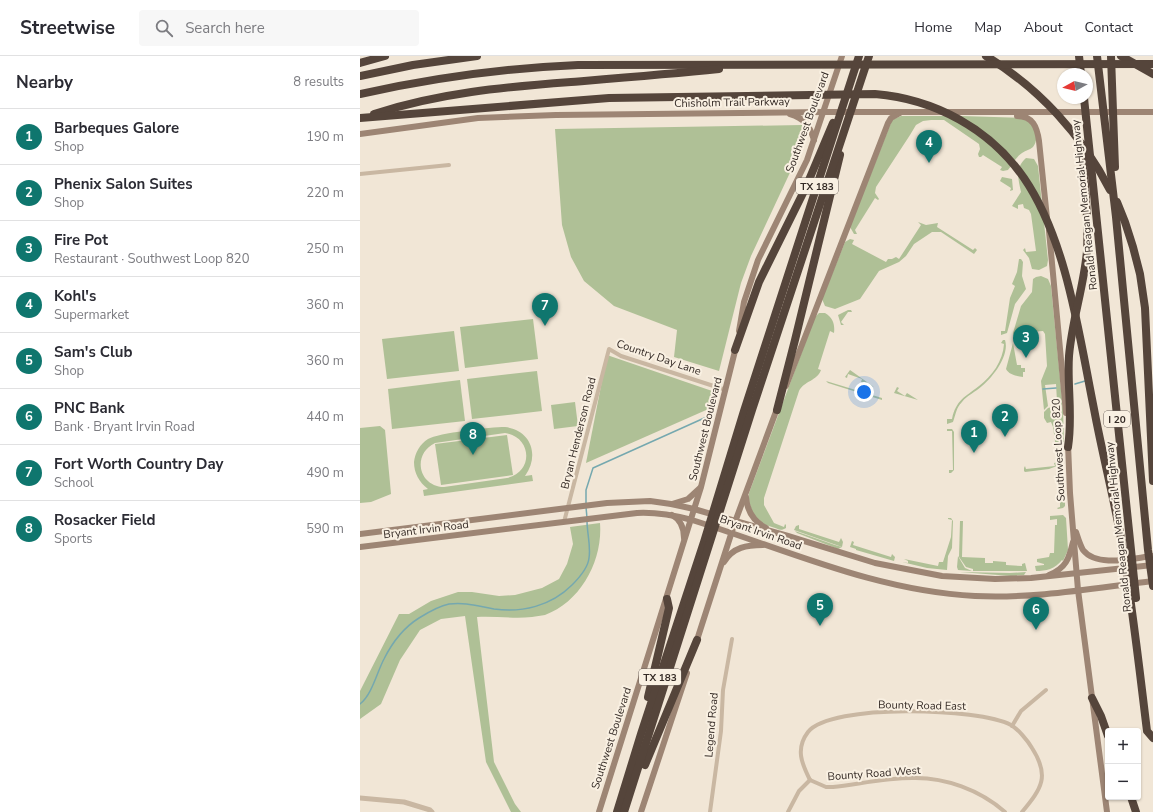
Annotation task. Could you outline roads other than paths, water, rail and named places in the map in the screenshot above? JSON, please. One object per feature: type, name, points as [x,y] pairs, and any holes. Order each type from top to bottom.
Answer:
[{"type":"highway","points":[[360,63],[385,56]]},
{"type":"highway","points":[[360,76],[477,56]]},
{"type":"highway","name":"TX 183","points":[[720,503],[744,411],[859,56]]},
{"type":"highway","name":"TX 183","points":[[617,812],[641,734],[752,410],[869,56]]},
{"type":"highway","points":[[986,56],[1027,85],[1044,100],[1066,124],[1095,162],[1120,209],[1133,247],[1140,274],[1145,304],[1153,481]]},
{"type":"highway","points":[[1079,56],[1080,68]]},
{"type":"highway","name":"I 20","points":[[1097,56],[1116,217],[1153,582]]},
{"type":"highway","points":[[1111,56],[1115,168],[1118,201],[1116,217]]},
{"type":"highway","points":[[1121,56],[1153,74]]},
{"type":"highway","points":[[360,94],[456,76],[549,66],[622,64],[1153,64]]},
{"type":"highway","points":[[360,118],[438,97],[480,90],[767,64]]},
{"type":"highway","points":[[735,350],[759,282],[806,186],[850,82]]},
{"type":"highway","points":[[360,118],[595,99],[875,94],[922,103],[945,112],[974,128],[996,145],[1016,168],[1030,188],[1046,220],[1062,262],[1071,297],[1120,536],[1131,601],[1147,731],[1153,739]]},
{"type":"highway","points":[[1068,447],[1071,430],[1069,367],[1070,347],[1087,250],[1080,109],[1082,104]]},
{"type":"highway","name":"Ronald Reagan Memorial Highway","points":[[1085,104],[1133,574],[1153,739]]},
{"type":"highway","points":[[777,410],[838,168],[847,121]]},
{"type":"highway","name":"TX 183","points":[[624,812],[635,781],[707,542]]},
{"type":"highway","points":[[641,734],[641,723],[669,608],[667,599]]},
{"type":"highway","points":[[635,781],[641,773],[697,640]]},
{"type":"highway","points":[[1092,698],[1105,728]]},
{"type":"highway","points":[[1132,800],[1136,812]]},
{"type":"main road","name":"Southwest Boulevard","points":[[599,812],[692,520],[726,390],[744,302],[758,260],[807,160],[836,78],[842,56]]},
{"type":"main road","name":"Chisholm Trail Parkway","points":[[360,134],[478,118],[556,115],[787,112],[1153,112]]},
{"type":"main road","points":[[787,112],[800,118],[809,126],[814,140]]},
{"type":"main road","points":[[641,812],[746,492],[888,123],[891,118],[902,113]]},
{"type":"main road","name":"Southwest Loop 820","points":[[1001,113],[1011,116],[1021,116],[1031,120],[1035,124],[1038,134],[1064,384],[1072,521],[1078,574],[1078,590],[1107,812]]},
{"type":"main road","points":[[671,504],[688,499],[701,487]]},
{"type":"main road","points":[[746,492],[746,504],[751,515],[757,522],[772,532]]},
{"type":"main road","name":"Bryant Irvin Road","points":[[360,534],[596,504],[635,501],[671,504],[694,509],[875,563],[930,575],[995,579],[1044,577],[1153,565]]},
{"type":"main road","name":"Bryant Irvin Road","points":[[360,547],[645,512],[671,514],[732,532],[860,576],[890,584],[931,591],[974,596],[1022,596],[1113,585],[1153,582]]},
{"type":"main road","points":[[671,514],[677,518],[684,532],[684,545]]},
{"type":"main road","points":[[486,519],[487,531]]},
{"type":"main road","points":[[1072,521],[1080,544],[1090,556],[1100,560],[1153,556]]},
{"type":"main road","points":[[1044,577],[1057,571],[1066,563],[1074,539]]},
{"type":"main road","points":[[720,570],[727,558],[735,550],[745,546],[767,545]]},
{"type":"street","points":[[360,174],[449,165]]},
{"type":"street","name":"Country Day Lane","points":[[609,349],[621,356],[726,390]]},
{"type":"street","name":"Bryan Henderson Road","points":[[564,522],[609,349]]},
{"type":"street","name":"Legend Road","points":[[710,812],[721,731],[723,690],[732,639]]},
{"type":"street","points":[[1012,726],[1021,711],[1046,690]]},
{"type":"street","name":"Bounty Road East","points":[[810,780],[801,759],[801,744],[808,732],[813,727],[824,722],[842,716],[887,712],[968,714],[984,717],[1012,726],[1029,743],[1039,760],[1043,772],[1042,782],[1039,790],[1022,812]]},
{"type":"street","name":"Bounty Road West","points":[[810,780],[826,787],[913,778],[942,781],[961,786],[984,796],[1005,812]]},
{"type":"street","points":[[788,812],[799,792],[810,780]]},
{"type":"street","points":[[360,798],[404,802],[432,812]]},
{"type":"waterway","points":[[1075,384],[1085,381]]},
{"type":"waterway","points":[[1043,389],[1056,388]]},
{"type":"waterway","points":[[586,504],[586,490],[593,468],[711,415]]},
{"type":"waterway","points":[[586,507],[587,518]]},
{"type":"waterway","points":[[360,704],[368,695],[384,659],[394,642],[408,626],[429,612],[449,604],[466,604],[505,610],[525,609],[545,603],[564,592],[580,576],[588,562],[590,549],[587,521]]},
{"type":"place","name":"Kohl's","points":[[929,163]]},
{"type":"place","name":"Fort Worth Country Day","points":[[545,326]]},
{"type":"place","name":"Fire Pot","points":[[1026,358]]},
{"type":"place","name":"Phenix Salon Suites","points":[[1005,437]]},
{"type":"place","name":"Barbeques Galore","points":[[974,453]]},
{"type":"place","name":"Rosacker Field","points":[[473,455]]},
{"type":"place","name":"Sam's Club","points":[[820,626]]},
{"type":"place","name":"PNC Bank","points":[[1036,630]]}]
